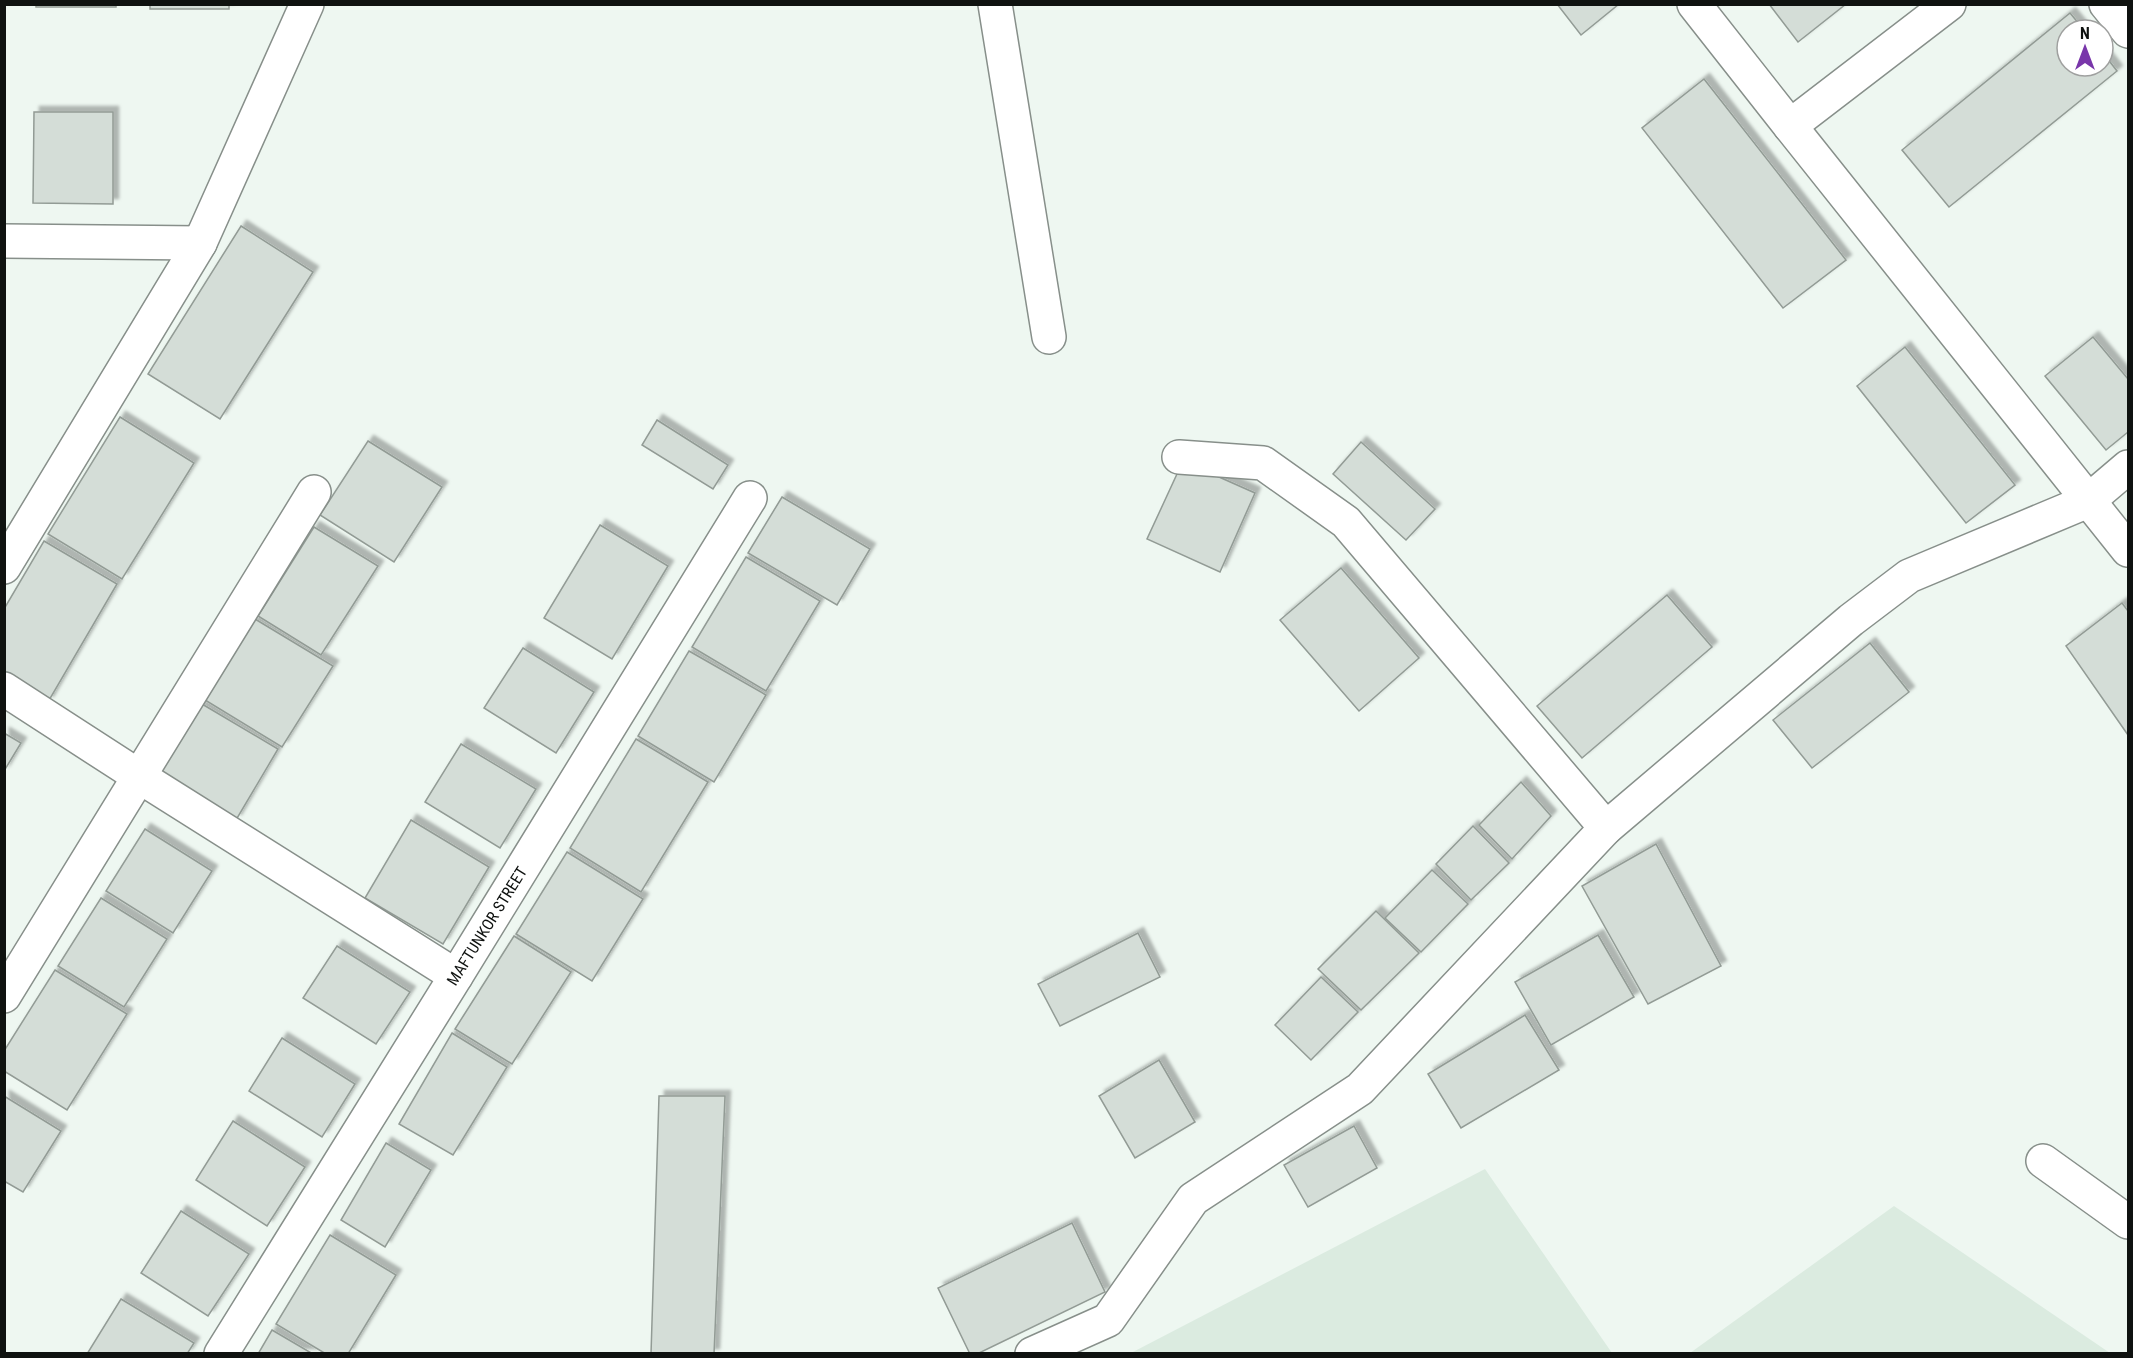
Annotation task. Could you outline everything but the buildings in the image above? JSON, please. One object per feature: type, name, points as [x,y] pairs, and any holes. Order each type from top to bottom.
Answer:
[{"type":"street","points":[[4,567],[200,243],[307,4]]},
{"type":"street","points":[[995,4],[1049,337]]},
{"type":"street","points":[[1694,4],[2128,550]]},
{"type":"street","points":[[1790,126],[1949,4]]},
{"type":"street","points":[[2106,4],[2128,31]]},
{"type":"street","points":[[4,241],[200,243]]},
{"type":"street","points":[[1179,457],[1263,463],[1346,522],[1606,828]]},
{"type":"street","points":[[1032,1353],[1108,1320],[1193,1198],[1360,1089],[1606,828],[1851,620],[1909,576],[2088,501],[2128,467]]},
{"type":"street","points":[[4,996],[314,492]]},
{"type":"street","name":"MAFTUNKOR STREET","points":[[221,1353],[750,498]]},
{"type":"street","points":[[4,688],[140,777],[456,976]]},
{"type":"street","points":[[2043,1161],[2128,1222]]},
{"type":"shaded area","points":[[1485,1169],[1612,1353],[1131,1353]]},
{"type":"shaded area","points":[[1894,1206],[2110,1353],[1690,1353]]}]
